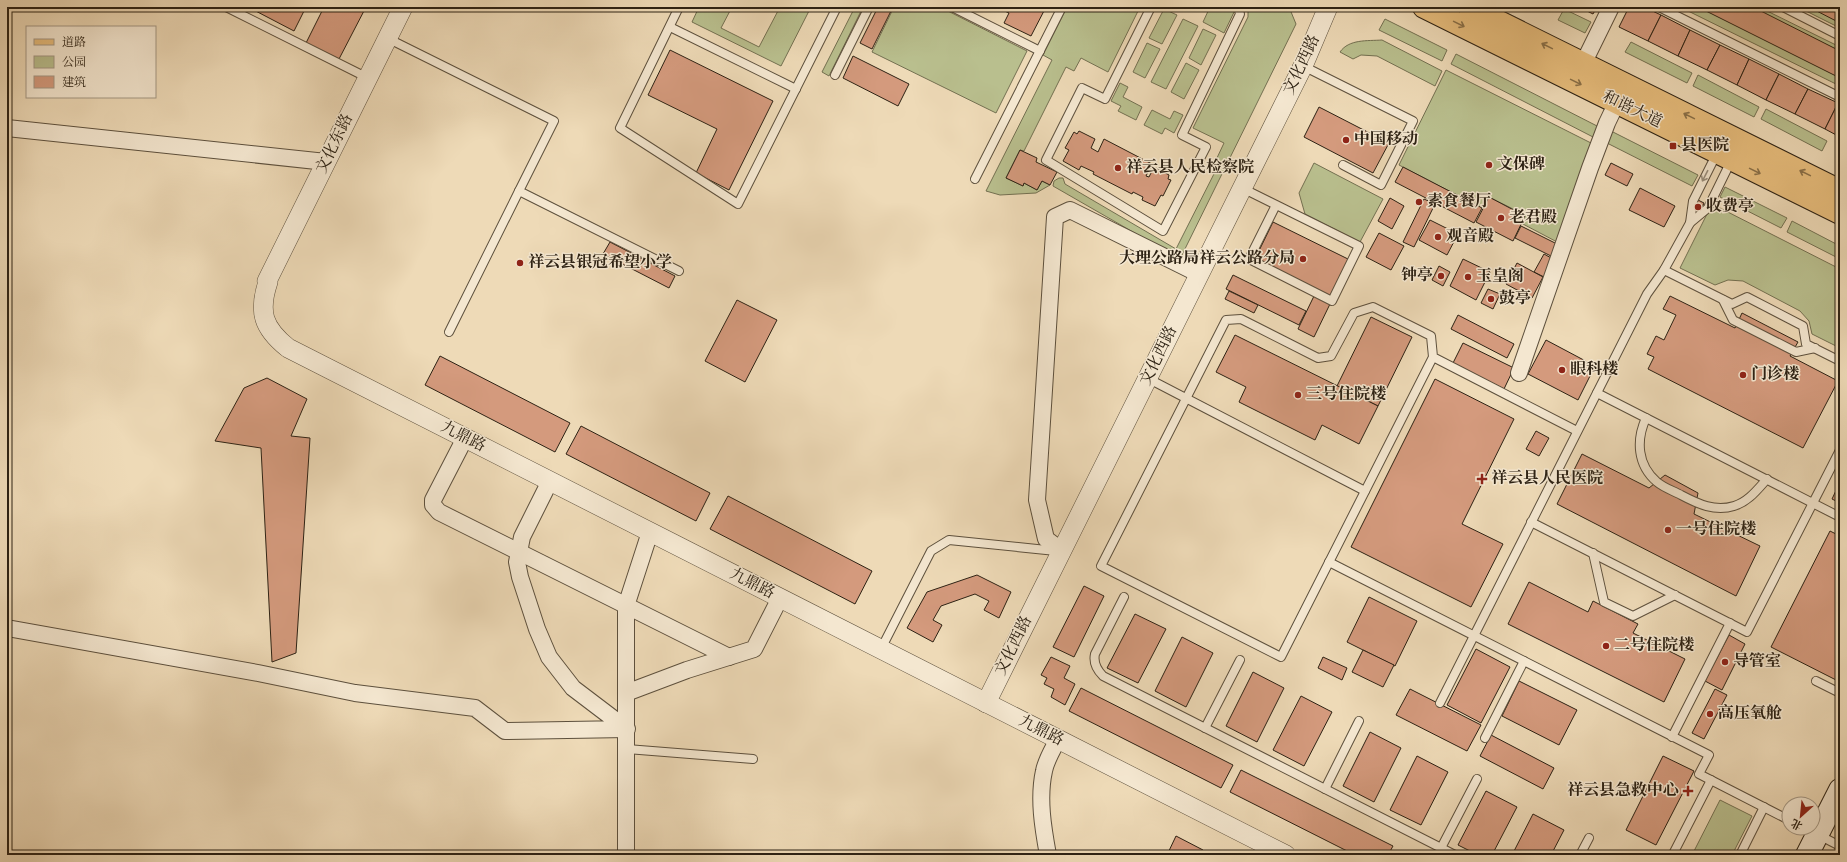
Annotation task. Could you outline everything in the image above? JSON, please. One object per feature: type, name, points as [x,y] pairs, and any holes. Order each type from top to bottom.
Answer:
[{"type":"main road","name":"和谐大道","points":[[1424,7],[1840,213]]},
{"type":"main road","name":"和谐大道","points":[[1469,7],[1840,191]]},
{"type":"main road","points":[[1821,817],[1840,790]]},
{"type":"main road","points":[[1807,855],[1810,836]]},
{"type":"street","name":"文化东路","points":[[267,281],[403,7]]},
{"type":"street","name":"文化西路","points":[[986,703],[1303,66],[1328,7]]},
{"type":"street","points":[[1584,64],[1611,7]]},
{"type":"street","points":[[1519,373],[1590,168],[1607,123],[1617,102]]},
{"type":"street","points":[[7,128],[326,162]]},
{"type":"street","points":[[1062,551],[1046,540],[1037,500],[1055,217],[1070,210],[1199,274]]},
{"type":"street","name":"九鼎路","points":[[267,281],[263,309],[266,324],[273,335],[288,348],[1286,855]]},
{"type":"street","points":[[465,438],[434,500],[433,505],[439,512],[729,657]]},
{"type":"street","points":[[550,481],[522,537],[517,562],[520,577],[537,629],[549,657],[573,688],[627,729]]},
{"type":"street","points":[[626,855],[626,606],[650,532]]},
{"type":"street","points":[[626,693],[687,670],[754,649],[780,598]]},
{"type":"street","points":[[7,628],[258,673],[355,693],[475,708],[505,731],[627,729]]},
{"type":"street","points":[[1044,853],[1042,820],[1044,770],[1058,739]]},
{"type":"lane","points":[[226,7],[368,78]]},
{"type":"lane","points":[[679,7],[620,128],[738,204],[837,7]]},
{"type":"lane","points":[[836,75],[869,7]]},
{"type":"lane","points":[[952,7],[1040,51]]},
{"type":"lane","points":[[975,179],[1062,7]]},
{"type":"lane","points":[[1152,7],[1106,99],[1082,88],[1046,160],[1163,231],[1206,147],[1182,135],[1240,14],[1238,7]]},
{"type":"lane","points":[[1660,7],[1840,97]]},
{"type":"lane","points":[[1783,7],[1840,36]]},
{"type":"lane","points":[[670,27],[796,89]]},
{"type":"lane","points":[[387,38],[554,121],[449,332]]},
{"type":"lane","points":[[1303,66],[1413,121],[1381,185],[1344,166]]},
{"type":"lane","points":[[1690,223],[1693,200],[1724,156]]},
{"type":"lane","points":[[1440,703],[1473,635],[1651,288],[1664,270],[1690,223],[1708,208],[1724,156]]},
{"type":"lane","points":[[1242,188],[1359,246],[1332,301],[1249,260],[1276,205]]},
{"type":"lane","points":[[519,191],[679,271]]},
{"type":"lane","points":[[1664,270],[1732,304],[1747,297],[1796,322],[1803,326],[1806,344],[1840,361]]},
{"type":"lane","points":[[1723,300],[1733,320],[1796,352],[1815,348]]},
{"type":"lane","points":[[1372,307],[1431,336],[1433,357],[1281,657],[1101,566],[1226,320],[1241,319],[1318,358],[1331,356],[1354,313],[1372,307]]},
{"type":"lane","points":[[1433,357],[1578,431]]},
{"type":"lane","points":[[1148,378],[1365,491]]},
{"type":"lane","points":[[1597,393],[1840,517]]},
{"type":"lane","points":[[1646,418],[1639,436],[1639,449],[1647,470],[1658,483],[1694,502],[1714,508],[1733,506],[1753,495],[1766,479]]},
{"type":"lane","points":[[1531,522],[1747,632],[1840,450]]},
{"type":"lane","points":[[881,650],[931,551],[949,540],[1062,551]]},
{"type":"lane","points":[[1592,553],[1604,602],[1633,616],[1675,595]]},
{"type":"lane","points":[[1329,562],[1708,755],[1699,774],[1781,816]]},
{"type":"lane","points":[[1124,597],[1095,654],[1094,659],[1098,672],[1103,676],[1455,855]]},
{"type":"lane","points":[[1672,737],[1730,624]]},
{"type":"lane","points":[[1205,728],[1240,660]]},
{"type":"lane","points":[[1485,738],[1524,661]]},
{"type":"lane","points":[[1816,681],[1840,693]]},
{"type":"lane","points":[[1325,789],[1359,722]]},
{"type":"lane","points":[[627,749],[753,759]]},
{"type":"lane","points":[[1441,848],[1477,779]]},
{"type":"lane","points":[[1675,855],[1673,854],[1711,780]]},
{"type":"lane","points":[[1740,855],[1764,807]]},
{"type":"lane","points":[[1821,836],[1840,846]]},
{"type":"lane","points":[[1580,855],[1589,838]]},
{"type":"green space","points":[[699,7],[732,7],[721,28],[759,47],[780,7],[811,7],[781,66],[692,22]]},
{"type":"green space","points":[[855,7],[863,7],[829,76],[822,72]]},
{"type":"green space","points":[[894,7],[940,7],[1027,51],[996,113],[872,52]]},
{"type":"green space","points":[[1067,7],[1140,7],[1108,72],[1081,58],[1074,71],[1066,67],[1024,151],[1020,150],[1006,178],[1023,186],[1024,183],[1037,190],[1042,181],[1050,185],[1036,193],[1000,195],[986,191],[1052,60],[1043,55]]},
{"type":"green space","points":[[1210,7],[1236,8],[1224,33],[1203,22]]},
{"type":"green space","points":[[1248,7],[1289,7],[1296,24],[1180,259],[1053,186],[1054,181],[1059,178],[1063,178],[1065,184],[1176,249],[1220,162],[1216,160],[1224,143],[1193,128],[1248,17]]},
{"type":"green space","points":[[1680,7],[1759,7],[1840,47],[1840,86]]},
{"type":"green space","points":[[1798,7],[1840,7],[1840,28]]},
{"type":"green space","points":[[1164,9],[1177,15],[1162,44],[1149,38]]},
{"type":"green space","points":[[1564,9],[1591,22],[1585,33],[1558,20]]},
{"type":"green space","points":[[1183,19],[1198,26],[1166,89],[1151,82]]},
{"type":"green space","points":[[1385,19],[1447,50],[1442,61],[1379,30]]},
{"type":"green space","points":[[1203,29],[1216,35],[1201,65],[1189,58]]},
{"type":"green space","points":[[1382,40],[1442,71],[1435,86],[1377,56],[1361,55],[1353,59],[1340,52],[1348,45],[1353,43]]},
{"type":"green space","points":[[1631,42],[1692,73],[1687,83],[1625,52]]},
{"type":"green space","points":[[1147,43],[1160,49],[1145,78],[1133,72]]},
{"type":"green space","points":[[1456,54],[1599,127],[1593,137],[1451,64]]},
{"type":"green space","points":[[1186,63],[1199,70],[1184,99],[1171,92]]},
{"type":"green space","points":[[1446,70],[1591,143],[1559,243],[1521,223],[1525,215],[1489,197],[1482,208],[1399,165]]},
{"type":"green space","points":[[1698,75],[1759,107],[1754,117],[1693,86]]},
{"type":"green space","points":[[1120,83],[1128,87],[1123,97],[1142,107],[1136,120],[1118,111],[1121,106],[1111,101]]},
{"type":"green space","points":[[1766,109],[1827,141],[1822,151],[1761,119]]},
{"type":"green space","points":[[1152,110],[1170,119],[1174,111],[1183,115],[1174,133],[1165,128],[1162,134],[1144,125]]},
{"type":"green space","points":[[1611,131],[1698,175],[1692,186],[1605,142]]},
{"type":"green space","points":[[1314,163],[1383,199],[1360,242],[1305,214],[1299,193]]},
{"type":"green space","points":[[1725,187],[1787,218],[1781,228],[1720,197]]},
{"type":"green space","points":[[1712,204],[1840,269],[1840,348],[1812,334],[1809,321],[1800,311],[1743,281],[1728,280],[1715,285],[1680,268]]},
{"type":"green space","points":[[1792,221],[1840,246],[1840,259],[1787,232]]},
{"type":"green space","points":[[1720,800],[1752,816],[1732,855],[1692,855]]},
{"type":"building","points":[[248,7],[306,7],[294,31]]},
{"type":"building","points":[[324,7],[366,7],[339,59],[306,43]]},
{"type":"building","points":[[878,7],[893,7],[872,49],[860,43]]},
{"type":"building","points":[[996,7],[1046,7],[1031,36],[1004,23],[1009,13]]},
{"type":"building","points":[[1579,7],[1597,7],[1593,14]]},
{"type":"building","points":[[1629,7],[1644,7],[1661,15],[1648,41],[1619,27]]},
{"type":"building","points":[[1698,7],[1753,7],[1840,51],[1840,78]]},
{"type":"building","points":[[1809,7],[1840,7],[1840,23]]},
{"type":"building","points":[[1661,15],[1690,30],[1678,56],[1648,41]]},
{"type":"building","points":[[1690,30],[1720,45],[1707,70],[1678,56]]},
{"type":"building","points":[[1720,45],[1749,59],[1737,85],[1707,70]]},
{"type":"building","points":[[670,50],[773,101],[729,190],[696,173],[717,129],[648,95]]},
{"type":"building","points":[[853,56],[909,84],[898,106],[843,78]]},
{"type":"building","points":[[1749,59],[1779,74],[1766,100],[1737,85]]},
{"type":"building","points":[[1779,74],[1808,89],[1795,114],[1766,100]]},
{"type":"building","points":[[1808,89],[1838,103],[1825,129],[1795,114]]},
{"type":"building","points":[[1838,103],[1840,104],[1840,137],[1825,129]]},
{"type":"building","name":"中国移动","points":[[1319,107],[1389,143],[1373,173],[1304,137]]},
{"type":"building","name":"祥云县人民检察院","points":[[1079,131],[1095,139],[1091,148],[1098,152],[1104,139],[1152,164],[1146,176],[1149,177],[1154,167],[1169,175],[1168,179],[1171,180],[1163,196],[1161,195],[1155,206],[1142,200],[1143,197],[1133,192],[1132,194],[1093,174],[1094,172],[1081,166],[1079,170],[1063,161],[1069,150],[1065,148],[1074,132],[1077,134]]},
{"type":"building","points":[[1020,150],[1037,158],[1036,162],[1057,172],[1050,185],[1042,181],[1037,190],[1024,183],[1023,186],[1006,178]]},
{"type":"building","points":[[1611,163],[1633,174],[1627,186],[1605,175]]},
{"type":"building","points":[[1403,167],[1482,208],[1474,223],[1395,182]]},
{"type":"building","points":[[1640,188],[1675,206],[1664,227],[1629,210]]},
{"type":"building","name":"老君殿","points":[[1489,197],[1525,216],[1513,241],[1476,222]]},
{"type":"building","points":[[1390,198],[1404,206],[1392,229],[1378,221]]},
{"type":"building","points":[[1424,199],[1435,204],[1414,247],[1403,242]]},
{"type":"building","name":"收费亭","points":[[1698,200],[1704,203],[1699,214],[1692,211]]},
{"type":"building","name":"观音殿","points":[[1430,220],[1458,234],[1447,255],[1419,240]]},
{"type":"building","name":"大理公路局祥云公路分局","points":[[1273,222],[1350,260],[1332,297],[1255,259]]},
{"type":"building","points":[[1521,226],[1557,244],[1551,256],[1515,238]]},
{"type":"building","points":[[1379,233],[1404,246],[1391,270],[1366,257]]},
{"type":"building","points":[[610,242],[675,276],[669,288],[603,254]]},
{"type":"building","points":[[1544,254],[1553,259],[1544,277],[1534,272]]},
{"type":"building","name":"玉皇阁","points":[[1463,259],[1490,272],[1476,300],[1450,286]]},
{"type":"building","points":[[1517,263],[1543,277],[1532,298],[1506,284]]},
{"type":"building","name":"钟亭","points":[[1439,266],[1450,272],[1443,286],[1432,280]]},
{"type":"building","points":[[1233,275],[1306,311],[1299,325],[1226,289]]},
{"type":"building","name":"鼓亭","points":[[1488,289],[1500,294],[1493,309],[1481,303]]},
{"type":"building","points":[[1229,291],[1258,305],[1254,313],[1225,299]]},
{"type":"building","points":[[1314,296],[1330,304],[1314,337],[1298,329]]},
{"type":"building","name":"门诊楼","points":[[1670,296],[1735,328],[1742,313],[1798,342],[1790,356],[1838,381],[1803,448],[1648,369],[1654,357],[1647,354],[1656,336],[1664,340],[1676,315],[1663,309]]},
{"type":"building","points":[[737,300],[777,320],[745,382],[705,361]]},
{"type":"building","points":[[1458,315],[1514,344],[1507,358],[1451,329]]},
{"type":"building","points":[[1371,317],[1412,337],[1378,406],[1337,386]]},
{"type":"building","name":"三号住院楼","points":[[1235,335],[1378,406],[1359,444],[1322,425],[1315,440],[1239,402],[1246,387],[1216,372]]},
{"type":"building","name":"眼科楼","points":[[1546,340],[1595,366],[1578,400],[1528,374]]},
{"type":"building","points":[[1463,343],[1514,368],[1504,389],[1453,363]]},
{"type":"building","points":[[440,356],[570,423],[555,452],[425,385]]},
{"type":"building","points":[[267,378],[307,399],[291,436],[310,438],[296,653],[272,662],[261,448],[215,441],[244,388]]},
{"type":"building","points":[[1435,379],[1514,419],[1462,524],[1503,544],[1471,607],[1351,547]]},
{"type":"building","points":[[581,426],[710,493],[696,521],[566,454]]},
{"type":"building","points":[[1536,431],[1549,438],[1539,456],[1526,449]]},
{"type":"building","name":"一号住院楼","points":[[1582,454],[1649,488],[1665,475],[1698,493],[1694,514],[1760,546],[1736,596],[1557,504]]},
{"type":"building","points":[[1840,482],[1840,503],[1832,499]]},
{"type":"building","points":[[728,496],[872,571],[855,604],[710,529]]},
{"type":"building","points":[[1830,531],[1840,536],[1840,682],[1771,647]]},
{"type":"building","points":[[977,575],[1011,592],[999,618],[984,610],[989,601],[975,594],[941,606],[933,620],[942,625],[933,642],[907,628],[927,592]]},
{"type":"building","name":"二号住院楼","points":[[1529,582],[1588,612],[1593,601],[1638,624],[1633,633],[1685,659],[1664,702],[1508,624]]},
{"type":"building","points":[[1084,586],[1104,596],[1074,657],[1053,647]]},
{"type":"building","points":[[1369,597],[1417,621],[1395,666],[1347,642]]},
{"type":"building","points":[[1135,614],[1166,629],[1138,683],[1107,668]]},
{"type":"building","name":"导管室","points":[[1729,635],[1745,644],[1722,690],[1705,681]]},
{"type":"building","points":[[1182,637],[1213,653],[1186,707],[1155,691]]},
{"type":"building","points":[[1476,649],[1510,667],[1481,723],[1447,705]]},
{"type":"building","points":[[1363,650],[1394,665],[1383,687],[1352,672]]},
{"type":"building","points":[[1051,657],[1070,666],[1064,678],[1075,684],[1065,705],[1051,697],[1054,689],[1044,684],[1047,678],[1041,675]]},
{"type":"building","points":[[1323,657],[1347,668],[1342,680],[1318,668]]},
{"type":"building","points":[[1253,672],[1284,688],[1257,742],[1226,726]]},
{"type":"building","points":[[1519,681],[1577,710],[1559,745],[1502,716]]},
{"type":"building","points":[[1081,688],[1233,765],[1221,788],[1069,711]]},
{"type":"building","points":[[1410,689],[1481,725],[1467,751],[1396,715]]},
{"type":"building","name":"高压氧舱","points":[[1715,689],[1727,695],[1704,739],[1692,733]]},
{"type":"building","points":[[1301,696],[1332,712],[1304,766],[1273,750]]},
{"type":"building","points":[[1370,732],[1401,748],[1374,802],[1343,786]]},
{"type":"building","points":[[1491,735],[1554,768],[1543,789],[1480,756]]},
{"type":"building","points":[[1417,756],[1448,772],[1421,825],[1390,810]]},
{"type":"building","points":[[1663,756],[1694,771],[1656,845],[1626,830]]},
{"type":"building","points":[[1241,770],[1393,846],[1388,855],[1355,855],[1230,792]]},
{"type":"building","points":[[1486,791],[1517,807],[1492,855],[1478,855],[1458,845]]},
{"type":"building","points":[[1533,814],[1564,830],[1551,855],[1512,855]]},
{"type":"building","points":[[1176,836],[1203,850],[1201,855],[1167,855]]},
{"type":"place","name":"中国移动","points":[[1346,140]]},
{"type":"place","name":"县医院","points":[[1673,146]]},
{"type":"place","name":"文保碑","points":[[1489,165]]},
{"type":"place","name":"祥云县人民检察院","points":[[1118,168]]},
{"type":"place","name":"素食餐厅","points":[[1419,202]]},
{"type":"place","name":"收费亭","points":[[1698,207]]},
{"type":"place","name":"老君殿","points":[[1501,218]]},
{"type":"place","name":"观音殿","points":[[1438,237]]},
{"type":"place","name":"大理公路局祥云公路分局","points":[[1303,259]]},
{"type":"place","name":"祥云县银冠希望小学","points":[[520,263]]},
{"type":"place","name":"钟亭","points":[[1441,276]]},
{"type":"place","name":"玉皇阁","points":[[1468,277]]},
{"type":"place","name":"鼓亭","points":[[1491,299]]},
{"type":"place","name":"眼科楼","points":[[1562,370]]},
{"type":"place","name":"门诊楼","points":[[1743,375]]},
{"type":"place","name":"三号住院楼","points":[[1298,395]]},
{"type":"place","name":"祥云县人民医院","points":[[1482,479]]},
{"type":"place","name":"一号住院楼","points":[[1668,530]]},
{"type":"place","name":"二号住院楼","points":[[1606,646]]},
{"type":"place","name":"导管室","points":[[1725,662]]},
{"type":"place","name":"高压氧舱","points":[[1710,714]]},
{"type":"place","name":"祥云县急救中心","points":[[1688,791]]}]
